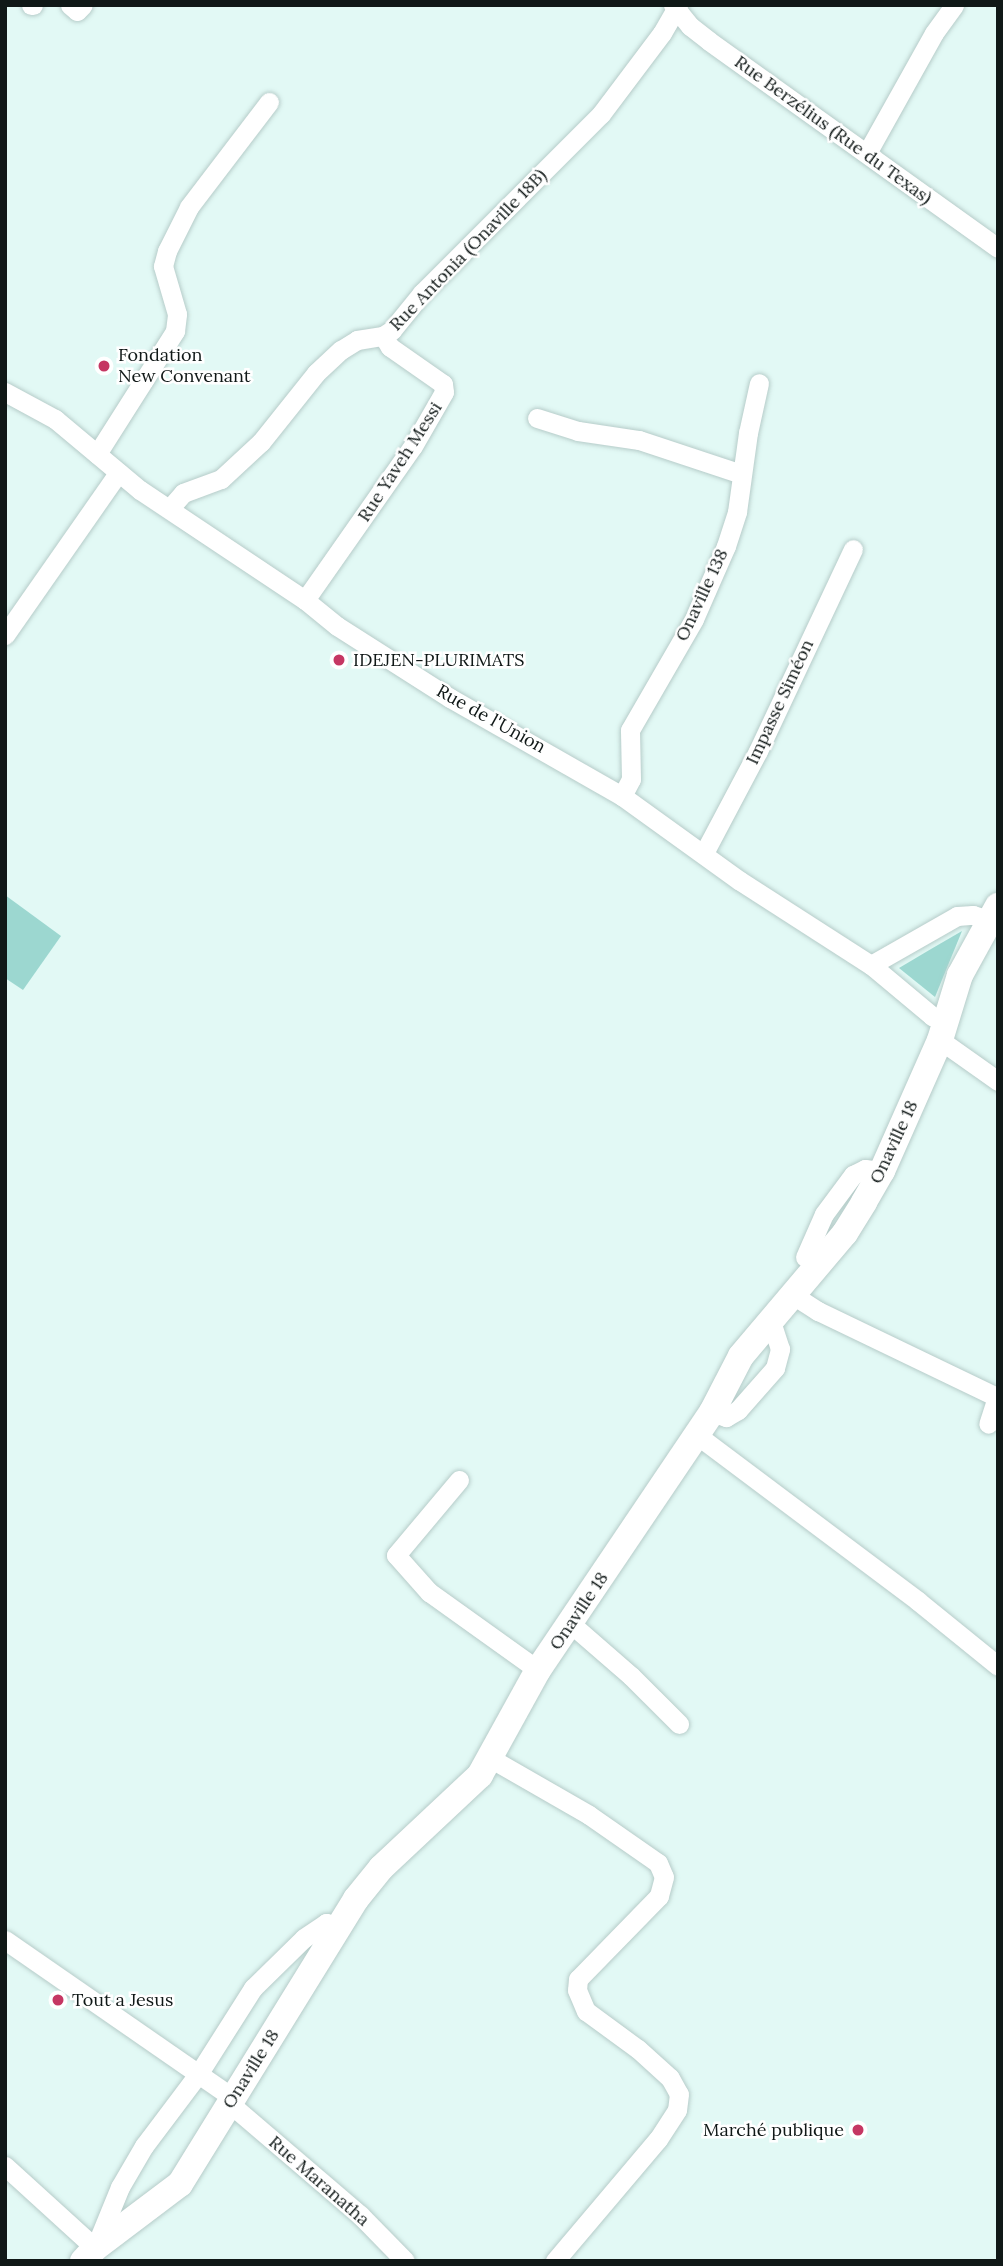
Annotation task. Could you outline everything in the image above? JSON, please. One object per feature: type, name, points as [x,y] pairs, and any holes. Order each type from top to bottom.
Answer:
[{"type":"street","points":[[70,5],[77,11],[83,5]]},
{"type":"street","points":[[866,153],[927,43],[954,5]]},
{"type":"street","name":"Rue Berzélius (Rue du Texas)","points":[[676,6],[690,26],[709,41],[998,248]]},
{"type":"street","name":"Rue Antonia (Onaville 18B)","points":[[170,508],[183,493],[221,480],[261,442],[328,360],[357,340],[383,336],[392,330],[431,284],[601,114],[662,33],[676,6]]},
{"type":"street","points":[[97,454],[175,331],[177,314],[163,266],[167,251],[189,207],[269,102]]},
{"type":"street","name":"Rue Yaveh Messi","points":[[305,600],[413,446],[444,392],[443,384],[390,347],[383,336]]},
{"type":"street","name":"Onaville 138","points":[[622,796],[631,779],[629,730],[694,619],[737,512],[759,383]]},
{"type":"street","name":"Rue de l'Union","points":[[5,392],[55,419],[118,472],[305,600],[337,626],[450,698],[622,796],[740,881],[871,965],[932,1016],[942,1031],[998,1082]]},
{"type":"street","points":[[537,418],[579,431],[639,440],[742,474]]},
{"type":"street","points":[[5,635],[118,472]]},
{"type":"street","name":"Impasse Siméon","points":[[704,853],[758,751],[853,550]]},
{"type":"street","points":[[871,965],[957,916],[993,913]]},
{"type":"street","name":"Onaville 18","points":[[89,2254],[180,2184],[338,1926],[381,1868],[480,1775],[538,1670],[712,1412],[741,1356],[845,1233],[882,1171],[942,1031],[960,975],[993,913]]},
{"type":"street","points":[[805,1257],[824,1214],[853,1175],[865,1169],[882,1171]]},
{"type":"street","points":[[793,1295],[818,1311],[997,1397],[988,1424]]},
{"type":"street","points":[[697,1435],[918,1601],[998,1666]]},
{"type":"street","points":[[459,1480],[396,1555],[429,1592],[538,1670]]},
{"type":"street","points":[[570,1623],[631,1676],[678,1724]]},
{"type":"street","points":[[490,1758],[589,1815],[658,1863],[664,1877],[659,1896],[578,1979],[577,1990],[586,2011],[638,2049],[670,2078],[679,2094],[677,2110],[658,2138],[555,2261]]},
{"type":"street","points":[[5,2166],[89,2254],[126,2177],[199,2073],[253,1987],[303,1938],[326,1923],[338,1926]]},
{"type":"street","name":"Rue Maranatha","points":[[5,1940],[199,2073],[360,2215],[405,2261]]},
{"type":"shaded area","points":[[5,895],[61,936],[23,990],[5,978]]},
{"type":"shaded area","points":[[962,931],[935,997],[899,968],[931,949]]},
{"type":"place","name":"Fondation New Convenant","points":[[104,366]]},
{"type":"place","name":"IDEJEN-PLURIMATS","points":[[339,660]]},
{"type":"place","name":"Tout a Jesus","points":[[58,2000]]},
{"type":"place","name":"Marché publique","points":[[858,2130]]}]
